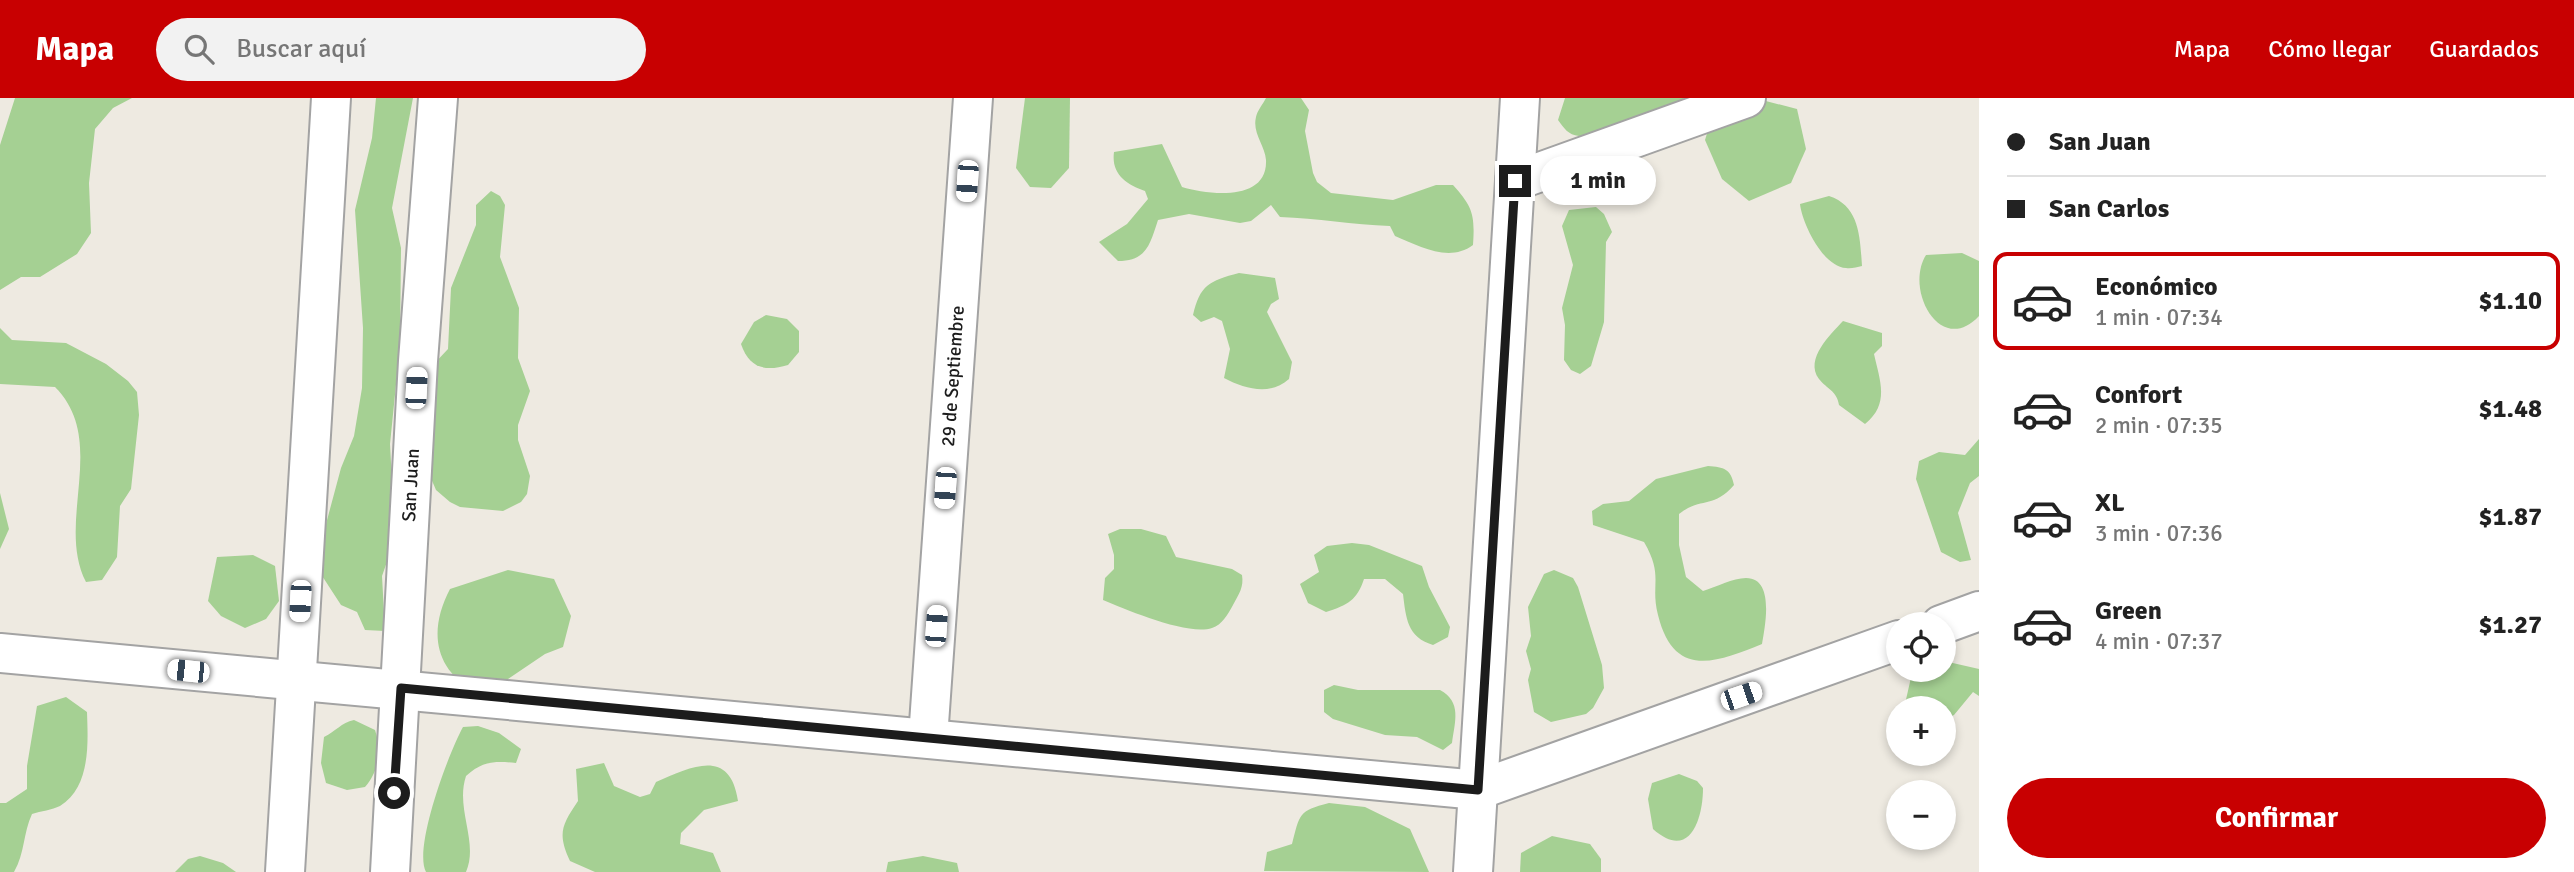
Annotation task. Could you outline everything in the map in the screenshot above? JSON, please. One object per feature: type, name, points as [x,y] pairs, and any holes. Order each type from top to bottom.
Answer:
[{"type":"street","points":[[285,872],[331,98]]},
{"type":"street","name":"San Juan","points":[[390,872],[417,374],[438,98]]},
{"type":"street","name":"29 de Septiembre","points":[[928,738],[973,98]]},
{"type":"street","points":[[1473,872],[1520,98]]},
{"type":"street","points":[[1515,181],[1746,98]]},
{"type":"street","points":[[1956,619],[1979,611]]},
{"type":"street","points":[[0,653],[295,681],[401,688],[1478,790],[1886,645]]},
{"type":"green space","points":[[15,98],[132,98],[113,108],[95,129],[89,183],[91,233],[77,254],[40,277],[21,277],[0,290],[0,145]]},
{"type":"green space","points":[[376,98],[413,98],[392,208],[401,248],[400,345],[390,444],[395,539],[382,576],[385,631],[365,630],[357,612],[341,605],[315,565],[341,468],[354,436],[362,388],[363,328],[355,210],[372,138]]},
{"type":"green space","points":[[1025,98],[1070,98],[1069,168],[1051,188],[1030,187],[1016,168]]},
{"type":"green space","points":[[1266,98],[1301,98],[1309,110],[1305,131],[1313,173],[1317,182],[1331,193],[1393,200],[1436,185],[1453,185],[1465,199],[1471,212],[1474,226],[1473,245],[1454,253],[1444,253],[1395,236],[1390,226],[1280,217],[1271,205],[1251,221],[1240,223],[1189,214],[1158,220],[1146,250],[1128,260],[1118,261],[1099,242],[1127,224],[1148,199],[1145,191],[1126,181],[1117,172],[1114,152],[1162,144],[1182,187],[1193,190],[1235,192],[1258,183],[1264,174],[1266,160],[1255,123]]},
{"type":"green space","points":[[1565,98],[1684,98],[1665,110],[1634,122],[1579,136],[1569,133],[1558,120]]},
{"type":"green space","points":[[1762,100],[1797,109],[1806,149],[1791,183],[1749,201],[1722,179],[1705,140],[1710,124]]},
{"type":"green space","points":[[491,191],[500,196],[505,205],[500,257],[519,308],[518,358],[530,391],[518,425],[518,440],[530,476],[527,494],[521,502],[503,511],[460,507],[450,502],[436,490],[427,469],[432,366],[448,349],[451,288],[476,225],[476,205]]},
{"type":"green space","points":[[1829,196],[1847,207],[1853,215],[1859,234],[1862,266],[1838,266],[1822,252],[1809,232],[1800,204]]},
{"type":"green space","points":[[1596,207],[1604,214],[1612,232],[1606,242],[1604,322],[1591,366],[1580,374],[1571,370],[1564,360],[1565,325],[1562,308],[1573,265],[1562,226],[1569,210]]},
{"type":"green space","points":[[1962,253],[1979,261],[1979,316],[1965,327],[1952,329],[1940,324],[1930,314],[1923,300],[1920,269],[1926,255]]},
{"type":"green space","points":[[1239,273],[1275,278],[1279,299],[1271,304],[1267,312],[1292,362],[1289,379],[1274,388],[1249,388],[1224,378],[1230,349],[1222,321],[1214,317],[1201,322],[1193,315],[1199,297],[1207,286]]},
{"type":"green space","points":[[766,315],[787,319],[799,331],[799,352],[788,365],[765,368],[753,363],[744,352],[741,344],[754,322]]},
{"type":"green space","points":[[1843,321],[1882,333],[1882,346],[1874,354],[1880,383],[1880,400],[1873,416],[1865,424],[1839,405],[1836,396],[1815,371],[1821,347]]},
{"type":"green space","points":[[0,328],[12,340],[66,343],[106,364],[128,381],[137,392],[139,415],[131,489],[120,506],[117,557],[102,580],[86,582],[78,559],[76,534],[80,457],[78,432],[71,408],[55,387],[0,384]]},
{"type":"green space","points":[[1979,439],[1979,476],[1970,483],[1958,513],[1971,560],[1960,562],[1941,552],[1916,479],[1919,461],[1939,452],[1965,455]]},
{"type":"green space","points":[[1708,466],[1726,470],[1734,485],[1719,498],[1694,505],[1679,514],[1679,545],[1686,577],[1703,591],[1736,579],[1755,580],[1765,594],[1766,615],[1762,644],[1729,656],[1699,661],[1686,657],[1675,649],[1665,636],[1656,604],[1654,563],[1644,542],[1593,525],[1592,511],[1603,504],[1629,501],[1656,479]]},
{"type":"green space","points":[[0,493],[9,529],[0,549]]},
{"type":"green space","points":[[1120,529],[1141,529],[1166,536],[1176,557],[1232,569],[1242,575],[1239,594],[1222,622],[1216,627],[1201,630],[1188,628],[1158,621],[1103,600],[1105,578],[1114,569],[1114,555],[1108,534]]},
{"type":"green space","points":[[1352,543],[1369,545],[1422,566],[1429,587],[1450,627],[1448,637],[1433,645],[1418,637],[1409,626],[1403,594],[1385,579],[1364,579],[1351,601],[1326,612],[1308,603],[1300,584],[1319,572],[1314,555],[1327,546]]},
{"type":"green space","points":[[253,555],[275,566],[279,601],[266,619],[245,628],[221,616],[208,601],[217,557]]},
{"type":"green space","points":[[508,570],[554,579],[571,616],[563,647],[545,654],[508,679],[474,691],[460,682],[443,659],[438,633],[443,604],[450,589]]},
{"type":"green space","points":[[1554,570],[1573,578],[1578,587],[1602,665],[1604,688],[1593,708],[1586,714],[1551,722],[1534,712],[1528,680],[1531,669],[1526,651],[1531,636],[1528,607],[1544,574]]},
{"type":"green space","points":[[1956,664],[1979,669],[1979,696],[1973,692],[1956,713],[1956,696],[1907,696],[1910,682],[1956,682]]},
{"type":"green space","points":[[1334,685],[1358,690],[1440,690],[1452,700],[1454,706],[1452,743],[1443,750],[1417,737],[1385,735],[1333,719],[1324,712],[1324,690]]},
{"type":"green space","points":[[66,697],[87,712],[86,763],[82,776],[70,798],[60,806],[32,814],[14,872],[0,872],[0,803],[6,803],[27,789],[27,766],[37,706]]},
{"type":"green space","points":[[354,720],[375,730],[378,760],[365,787],[347,790],[326,783],[321,763],[324,737]]},
{"type":"green space","points":[[478,726],[499,733],[521,749],[516,763],[489,763],[466,776],[463,801],[470,849],[466,872],[426,872],[423,860],[428,822],[449,757],[463,727]]},
{"type":"green space","points":[[604,763],[614,786],[640,797],[650,794],[656,782],[696,767],[718,767],[727,773],[734,784],[738,801],[704,810],[681,833],[680,844],[713,853],[721,872],[595,872],[570,861],[563,830],[578,801],[576,769]]},
{"type":"green space","points":[[1679,774],[1697,781],[1703,788],[1697,823],[1685,838],[1676,841],[1653,829],[1648,799],[1652,783]]},
{"type":"green space","points":[[1329,803],[1365,807],[1410,829],[1429,872],[1264,871],[1267,852],[1292,844],[1302,815]]},
{"type":"green space","points":[[1552,836],[1590,844],[1601,859],[1601,872],[1520,872],[1521,853]]},
{"type":"green space","points":[[200,856],[223,863],[236,872],[175,872],[188,859]]},
{"type":"green space","points":[[923,856],[957,863],[959,872],[886,872],[888,862]]},
{"type":"route","points":[[394,793],[401,688],[1478,790],[1515,181]]}]
